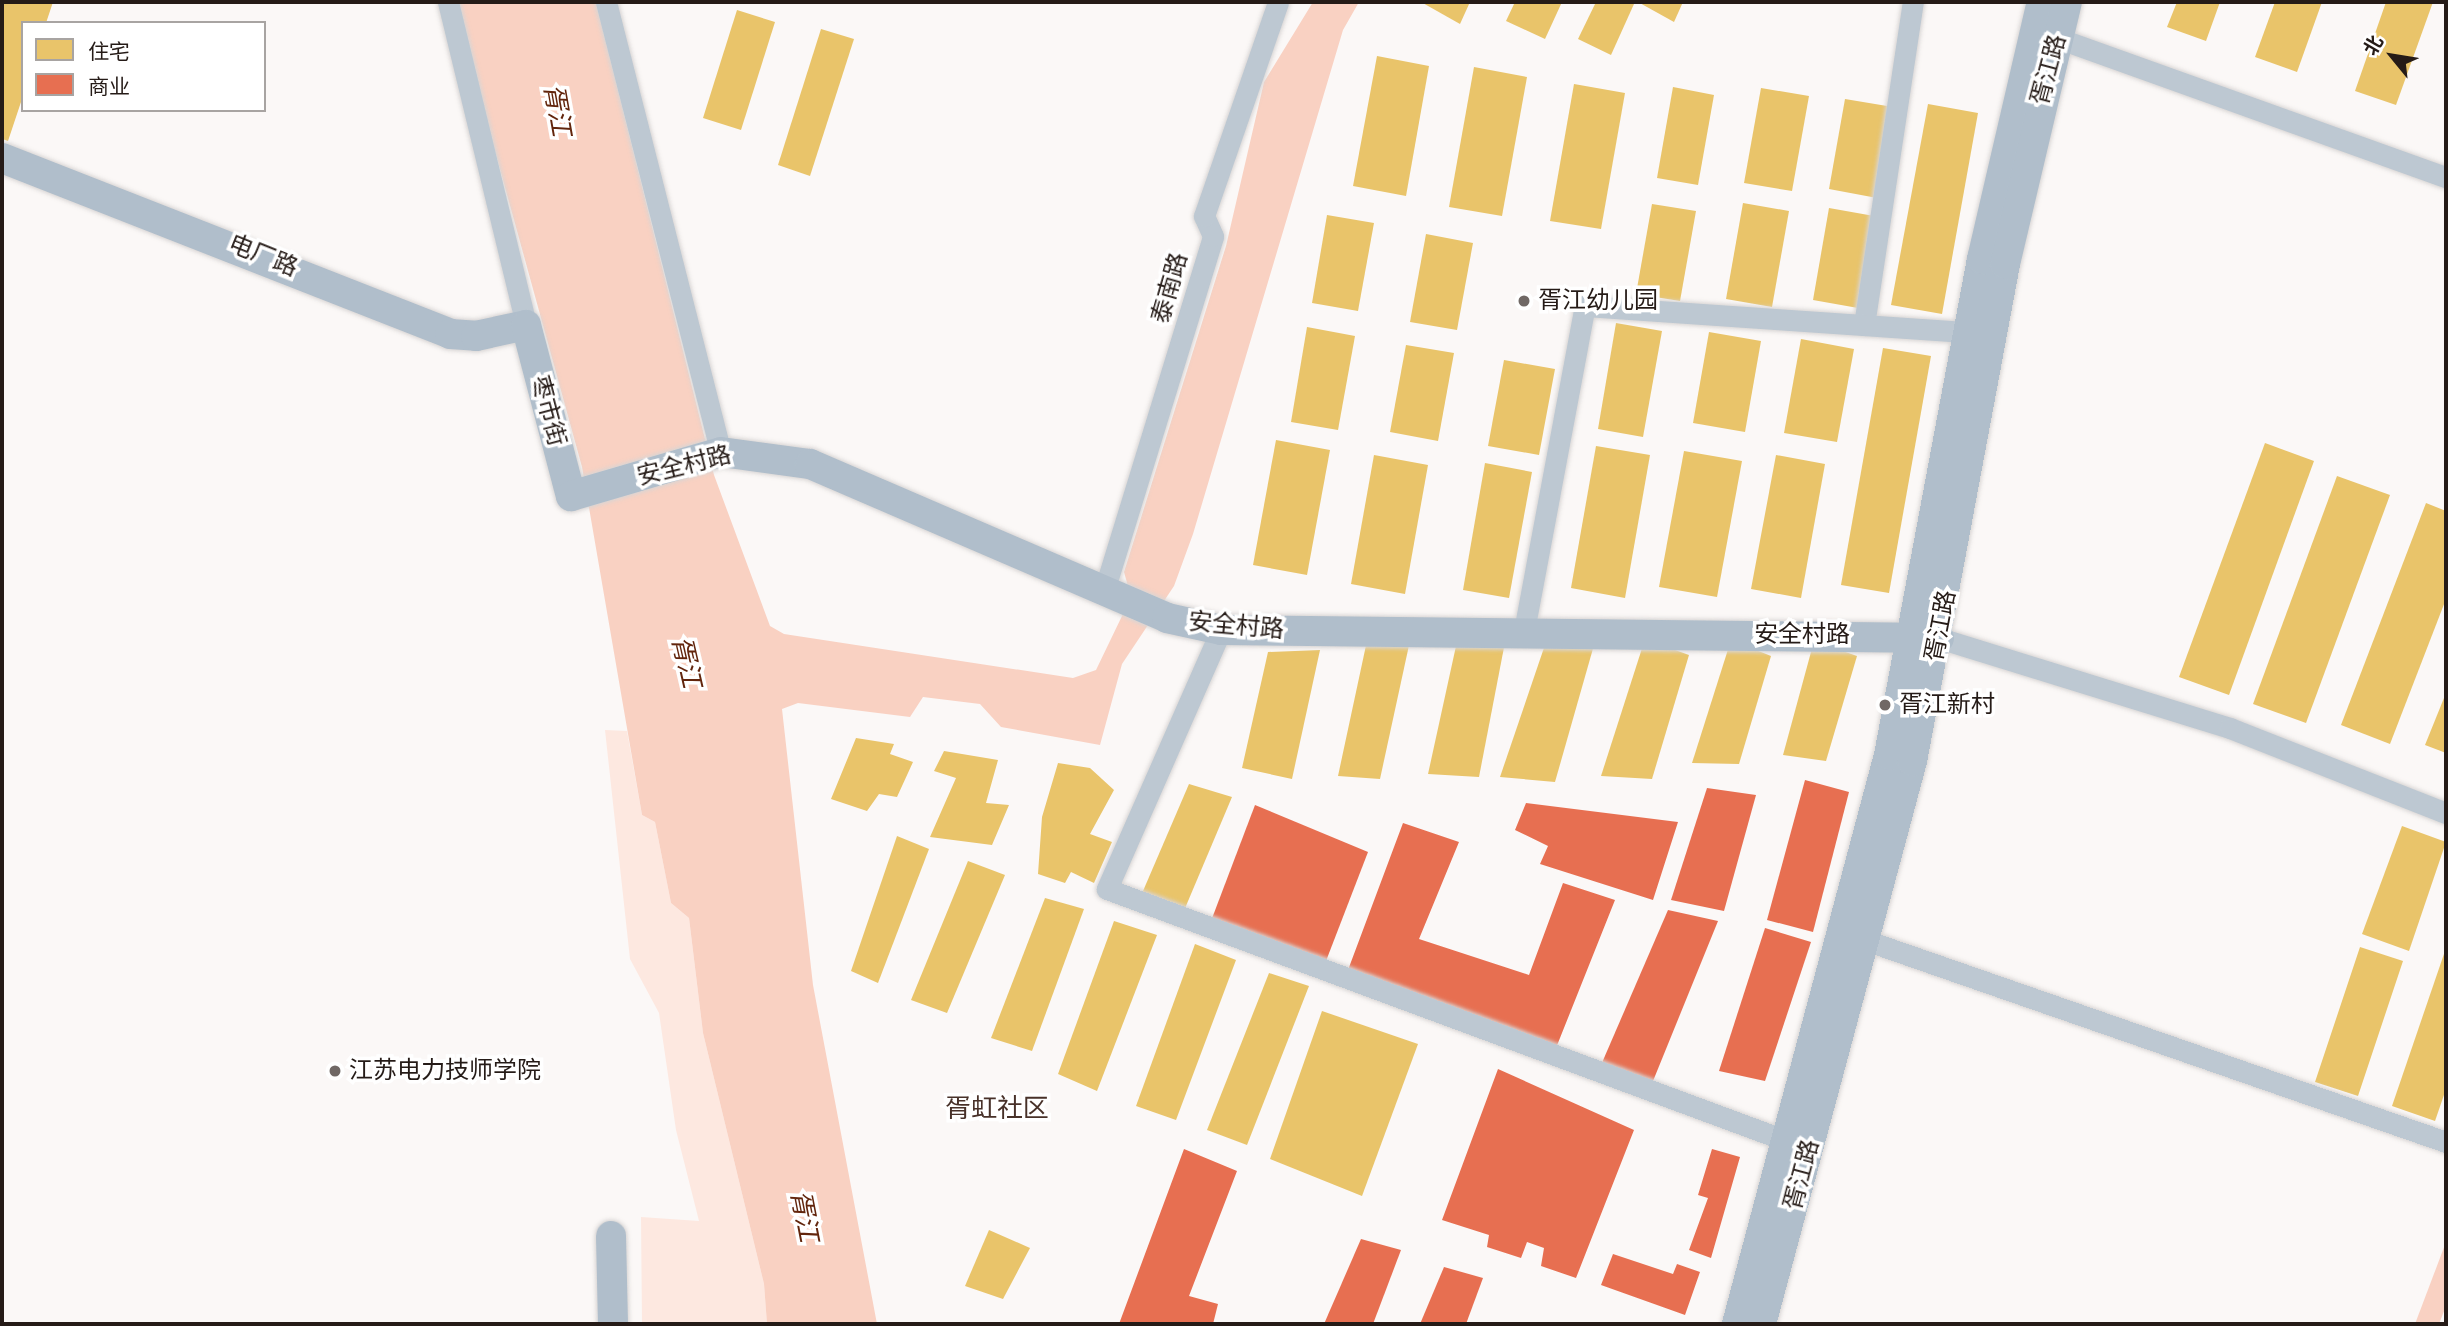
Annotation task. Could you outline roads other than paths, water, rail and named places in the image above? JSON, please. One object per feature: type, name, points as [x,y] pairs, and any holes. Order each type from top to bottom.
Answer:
[{"type":"main road","name":"胥江路","points":[[1761,1324],[1866,940],[2005,264],[2045,34],[2042,2]]},
{"type":"main road","name":"胥江路","points":[[1737,1324],[1928,636],[1969,332],[2045,34],[2067,2]]},
{"type":"main road","name":"电厂路","points":[[2,158],[450,334],[476,336],[526,326]]},
{"type":"main road","name":"枣市街","points":[[526,326],[577,494]]},
{"type":"main road","name":"安全村路","points":[[577,494],[716,454],[810,464],[1167,618],[1221,630],[1523,636],[1928,636]]},
{"type":"main road","points":[[611,1236],[613,1324]]},
{"type":"street","points":[[448,2],[526,326]]},
{"type":"street","points":[[606,2],[716,454]]},
{"type":"street","name":"泰南路","points":[[1112,594],[1213,236],[1204,216],[1278,2]]},
{"type":"street","points":[[1864,325],[1913,2]]},
{"type":"street","points":[[2045,34],[2446,177]]},
{"type":"street","points":[[1523,636],[1585,306],[1969,332]]},
{"type":"street","points":[[1221,630],[1107,889],[1787,1141]]},
{"type":"street","points":[[1928,636],[2230,728],[2446,813]]},
{"type":"street","points":[[1866,940],[2446,1142]]},
{"type":"water","name":"胥江","points":[[454,2],[596,2],[714,475],[770,626],[784,634],[1073,678],[1096,670],[1122,616],[1129,590],[1124,572],[1226,246],[1264,82],[1313,2],[1359,2],[1343,30],[1193,534],[1174,586],[1122,664],[1100,745],[1001,727],[980,704],[923,697],[910,717],[798,703],[782,709],[813,985],[877,1324],[767,1324],[764,1284],[703,1033],[689,918],[671,903],[655,822],[642,815],[582,467]]},
{"type":"water","points":[[2446,1242],[2446,1306],[2439,1324],[2415,1324]]},
{"type":"place","name":"胥江幼儿园","points":[[1524,301]]},
{"type":"place","name":"胥江新村","points":[[1885,705]]},
{"type":"place","name":"江苏电力技师学院","points":[[335,1071]]},
{"type":"district","name":"胥虹社区","points":[[997,1109]]}]
